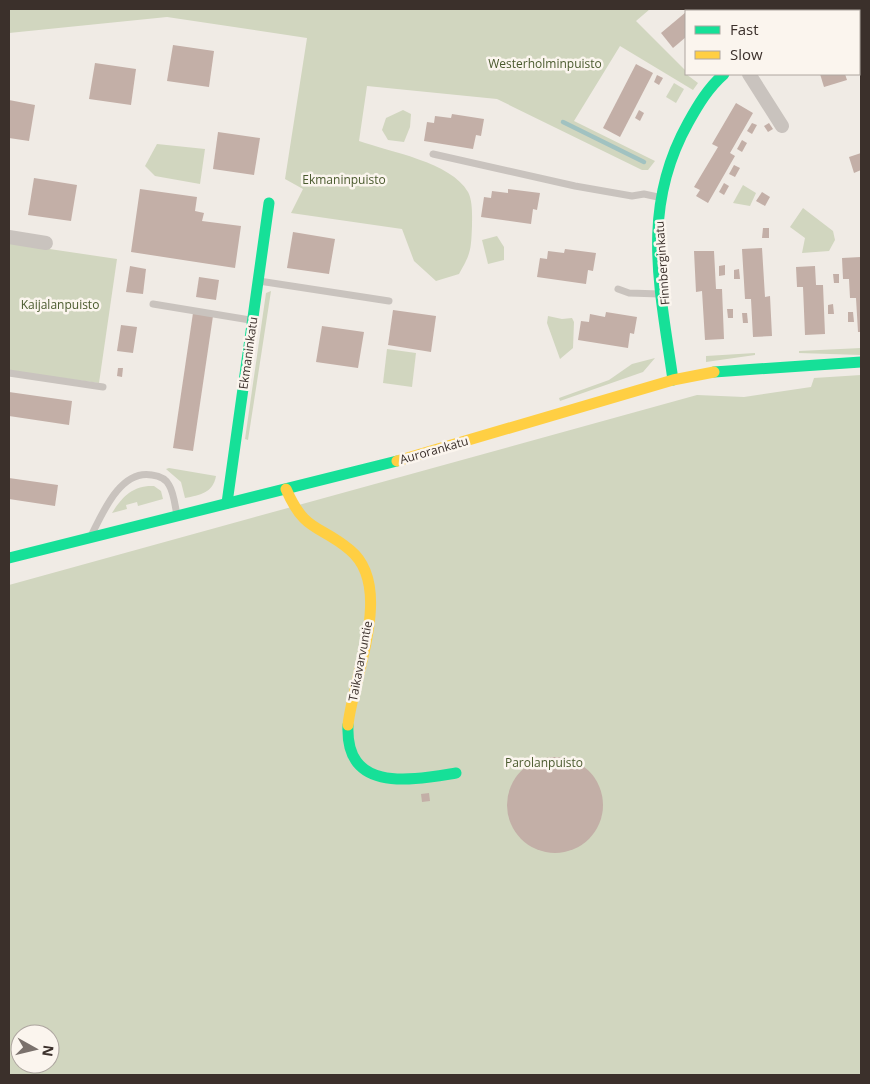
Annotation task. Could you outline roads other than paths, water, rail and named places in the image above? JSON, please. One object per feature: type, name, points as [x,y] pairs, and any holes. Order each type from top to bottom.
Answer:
[{"type":"street","name":"Finnberginkatu","points":[[673,380],[658,248],[660,198],[669,163],[687,126],[708,90],[723,75]]},
{"type":"street","points":[[750,75],[782,126]]},
{"type":"street","name":"Ekmaninkatu","points":[[227,504],[269,203]]},
{"type":"street","points":[[9,237],[46,243]]},
{"type":"street","name":"Aurorankatu","points":[[9,558],[91,536],[286,489],[498,432],[702,373],[861,362]]},
{"type":"street","name":"Taikavarvuntie","points":[[286,489],[300,517],[356,554],[364,565],[368,578],[369,615],[349,724],[350,746],[358,764],[378,777],[391,780],[405,781],[456,773]]},
{"type":"lane","points":[[433,154],[575,186],[632,196],[644,194],[660,198]]},
{"type":"lane","points":[[258,281],[389,301]]},
{"type":"lane","points":[[618,289],[629,293],[663,294]]},
{"type":"lane","points":[[153,304],[253,320]]},
{"type":"lane","points":[[9,373],[103,387]]},
{"type":"lane","points":[[91,536],[112,499],[128,481],[138,476],[150,475],[166,481],[170,488],[177,516]]},
{"type":"waterway","points":[[563,122],[644,162]]},
{"type":"park label","name":"Westerholminpuisto","points":[[545,63]]},
{"type":"park label","name":"Ekmaninpuisto","points":[[344,179]]},
{"type":"park label","name":"Kaijalanpuisto","points":[[60,304]]},
{"type":"park label","name":"Parolanpuisto","points":[[544,762]]}]
